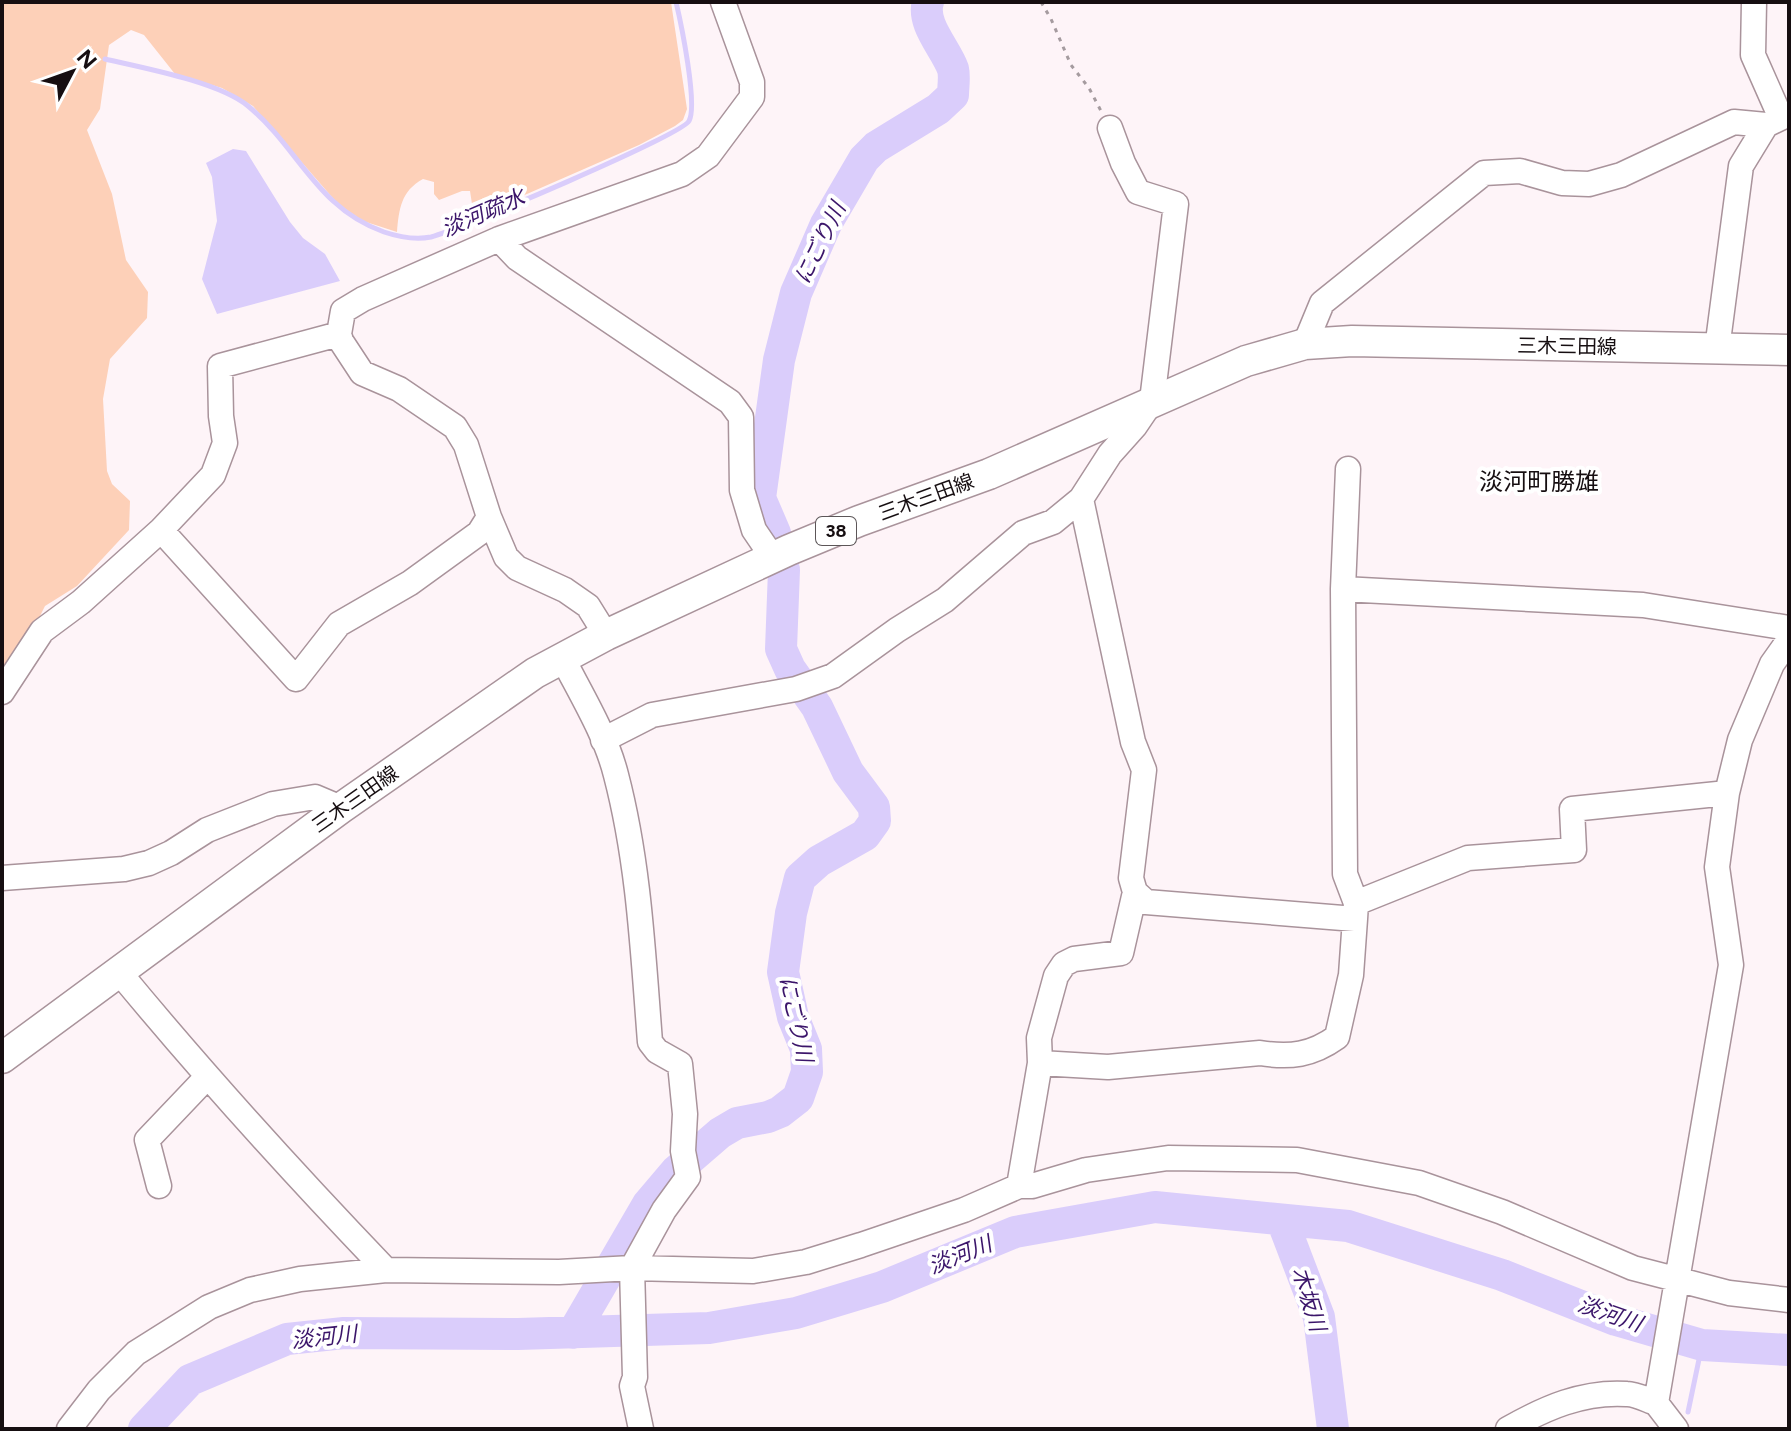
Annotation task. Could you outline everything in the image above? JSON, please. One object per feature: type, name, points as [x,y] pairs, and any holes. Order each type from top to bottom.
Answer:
[{"type":"main road","name":"三木三田線","points":[[2,1058],[341,808],[535,673],[606,635],[773,558],[859,521],[989,474],[1246,361],[1305,344],[1352,341],[1789,350]]},
{"type":"street","points":[[606,635],[588,606],[565,590],[517,568],[506,557],[489,517],[466,445],[455,427],[399,389],[362,373],[339,334],[343,311],[363,299],[499,239],[682,174],[708,156],[752,97],[752,82],[723,2]]},
{"type":"street","points":[[1754,2],[1753,55],[1778,118]]},
{"type":"street","points":[[1305,344],[1322,303],[1484,173],[1520,171],[1562,183],[1589,184],[1621,175],[1734,122],[1778,118]]},
{"type":"street","points":[[1717,349],[1741,166],[1778,118]]},
{"type":"street","points":[[603,740],[652,715],[796,689],[833,676],[945,600],[1023,533],[1053,522],[1081,499],[1110,454],[1152,401],[1176,204],[1138,192],[1110,128]]},
{"type":"street","points":[[499,239],[517,258],[730,402],[741,417],[742,490],[754,530],[773,558]]},
{"type":"street","points":[[2,692],[42,631],[81,602],[161,530],[213,475],[225,443],[220,366],[339,334]]},
{"type":"street","points":[[1040,1063],[1108,1067],[1260,1053],[1282,1057],[1320,1049],[1337,1037],[1351,975],[1356,911],[1345,874],[1343,589],[1348,469]]},
{"type":"street","points":[[1019,1186],[1040,1063],[1039,1038],[1056,976],[1064,964],[1074,959],[1121,953],[1135,892],[1131,878],[1144,770],[1133,742],[1081,499]]},
{"type":"street","points":[[161,530],[296,679],[339,624],[410,583],[479,533],[489,517]]},
{"type":"street","points":[[1343,589],[1643,605],[1789,628]]},
{"type":"street","points":[[1676,1429],[1657,1398],[1731,965],[1717,867],[1727,793],[1740,740],[1772,664],[1789,640]]},
{"type":"street","points":[[563,659],[603,740],[616,774],[637,881],[650,1042],[657,1051],[680,1064],[685,1114],[683,1151],[688,1177],[664,1210],[632,1268],[635,1377],[632,1386],[641,1429]]},
{"type":"street","points":[[1135,892],[1146,902],[1356,911],[1468,858],[1574,850],[1572,809],[1727,793]]},
{"type":"street","points":[[2,878],[124,869],[149,863],[207,830],[273,804],[315,797],[341,808]]},
{"type":"street","points":[[119,972],[206,1078],[386,1270]]},
{"type":"street","points":[[159,1186],[147,1140],[206,1078]]},
{"type":"street","points":[[69,1429],[99,1390],[136,1353],[209,1307],[250,1290],[300,1279],[386,1270],[559,1272],[632,1268],[753,1271],[806,1262],[964,1210],[1019,1186],[1032,1186],[1086,1170],[1168,1158],[1297,1160],[1419,1183],[1502,1212],[1633,1268],[1676,1282],[1729,1293],[1789,1300]]},
{"type":"street","points":[[1508,1429],[1542,1410],[1588,1396],[1629,1393],[1657,1398]]},
{"type":"path","points":[[1041,2],[1071,65],[1089,88],[1110,128]]},
{"type":"shaded area","points":[[2,2],[671,2],[687,109],[683,120],[675,126],[639,145],[474,217],[470,191],[439,200],[434,194],[434,182],[423,179],[406,195],[400,208],[397,232],[363,221],[338,204],[253,106],[222,88],[175,74],[144,35],[131,30],[109,45],[100,109],[87,130],[112,194],[126,260],[148,292],[147,318],[110,359],[103,399],[107,471],[112,484],[130,501],[129,530],[77,586],[45,606],[27,642],[2,670]]},
{"type":"shaded area","points":[[233,149],[246,151],[290,222],[303,238],[325,254],[340,281],[217,314],[202,279],[217,221],[212,177],[206,163]]},
{"type":"waterway","name":"淡河疏水","points":[[105,59],[180,77],[235,97],[266,122],[341,208],[384,232],[407,238],[425,238],[450,231],[568,182],[650,144],[689,121],[690,82],[676,2]]},
{"type":"waterway","name":"にごり川","points":[[775,533],[760,498],[779,360],[796,293],[826,224],[864,159],[876,147],[938,109],[953,95],[953,69],[931,28],[928,2]]},
{"type":"waterway","name":"にごり川","points":[[573,1333],[648,1204],[676,1171],[720,1133],[737,1123],[780,1112],[798,1098],[807,1072],[806,1049],[793,1017],[783,972],[791,913],[800,878],[819,861],[865,835],[875,821],[874,807],[848,772],[817,707],[790,669],[781,649],[784,570]]},
{"type":"waterway","name":"淡河川","points":[[144,1429],[190,1380],[287,1339],[344,1333],[518,1334],[709,1328],[796,1313],[882,1287],[1015,1232],[1155,1207],[1348,1226],[1502,1275],[1616,1320],[1702,1345],[1789,1350]]},
{"type":"waterway","name":"木坂川","points":[[1282,1220],[1319,1317],[1333,1429]]},
{"type":"waterway","points":[[1688,1412],[1702,1345]]},
{"type":"district","name":"淡河町勝雄","points":[[1539,481]]}]
